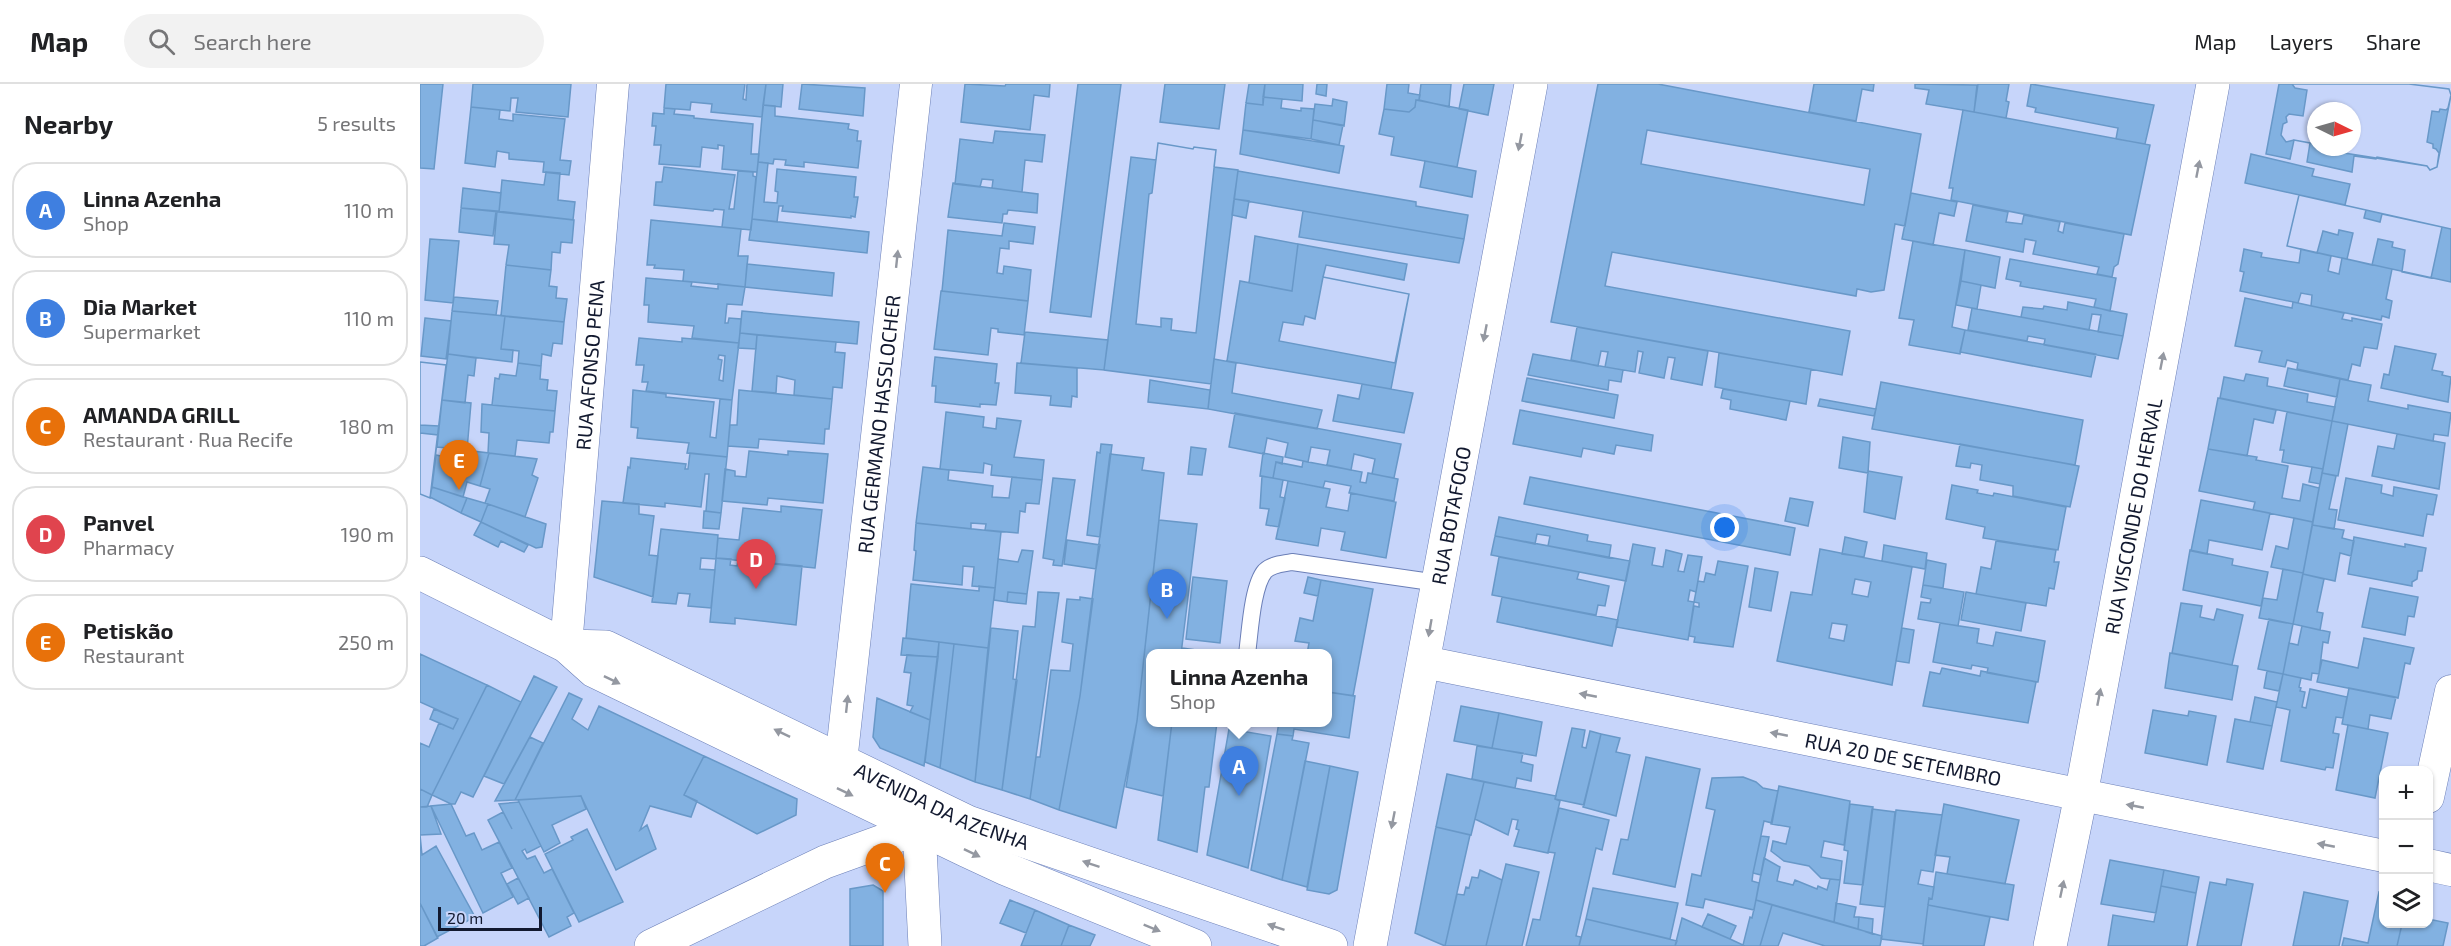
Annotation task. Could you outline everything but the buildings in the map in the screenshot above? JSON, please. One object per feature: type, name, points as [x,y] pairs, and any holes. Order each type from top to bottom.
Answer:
[{"type":"street","name":"RUA AFONSO PENA","points":[[566,646],[614,84]]},
{"type":"street","name":"RUA GERMANO HASSLOCHER","points":[[841,762],[916,84]]},
{"type":"street","name":"RUA BOTAFOGO","points":[[1370,946],[1531,84]]},
{"type":"street","name":"RUA VISCONDE DO HERVAL","points":[[2050,946],[2081,795],[2213,84]]},
{"type":"street","name":"AVENIDA DA AZENHA","points":[[420,573],[566,646],[594,671],[919,828],[1006,869],[1195,946]]},
{"type":"street","name":"AVENIDA DA AZENHA","points":[[566,646],[606,647],[968,822],[1331,946]]},
{"type":"street","name":"RUA 20 DE SETEMBRO","points":[[1424,662],[2379,855]]},
{"type":"street","points":[[2433,774],[2451,691]]},
{"type":"street","points":[[651,946],[825,862],[919,828],[940,823],[968,822]]},
{"type":"street","points":[[919,828],[926,946]]},
{"type":"street","points":[[2433,866],[2451,870]]},
{"type":"lane","points":[[1248,649],[1257,587],[1265,572],[1275,565],[1292,562],[1438,583]]},
{"type":"place","name":"Petiskão","points":[[459,490]]},
{"type":"place","name":"Panvel","points":[[756,589]]},
{"type":"place","name":"Dia Market","points":[[1167,619]]},
{"type":"place","name":"Linna Azenha","points":[[1239,796]]},
{"type":"place","name":"AMANDA GRILL","points":[[885,893]]}]
